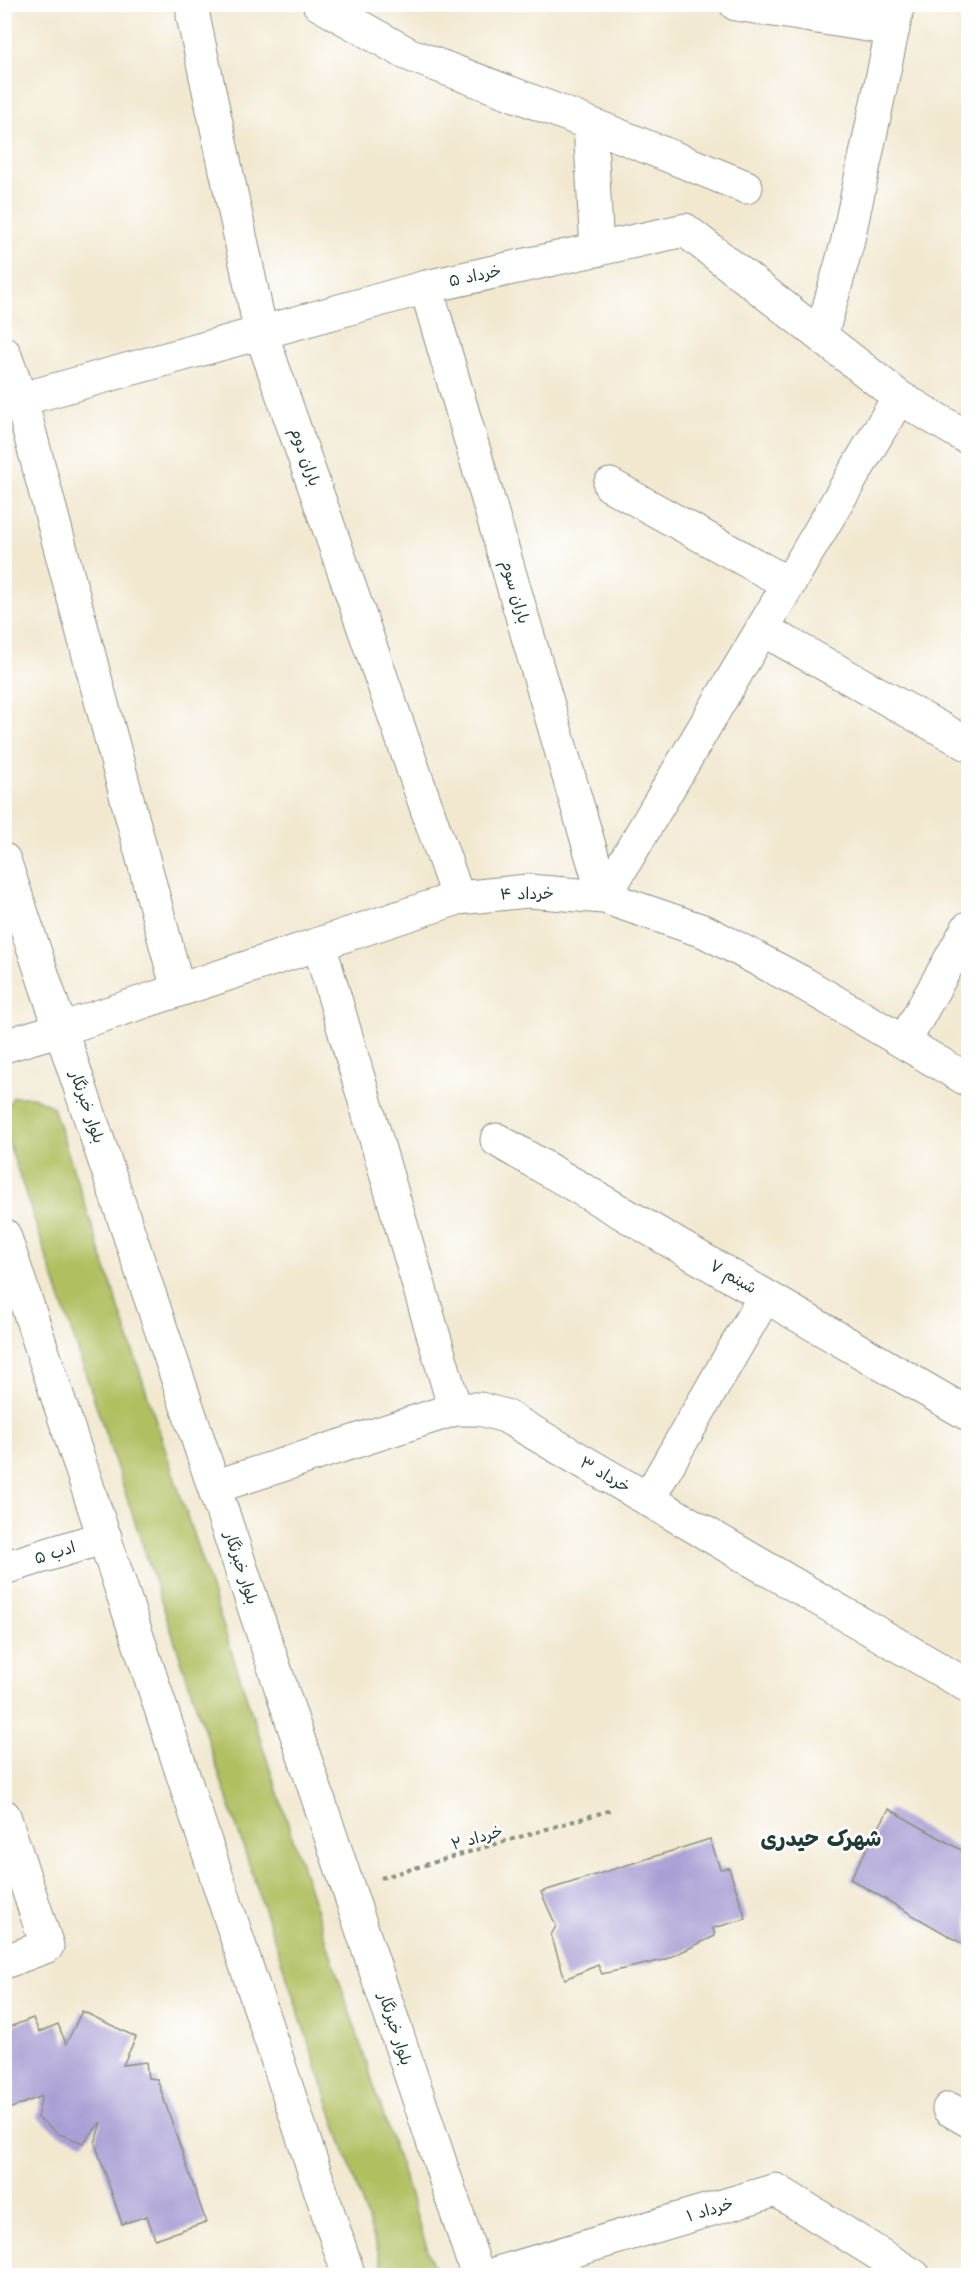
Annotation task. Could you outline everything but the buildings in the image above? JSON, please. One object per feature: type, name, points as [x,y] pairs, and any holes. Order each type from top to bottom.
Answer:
[{"type":"street","name":"باران دوم","points":[[194,4],[193,16],[261,333],[458,898]]},
{"type":"street","points":[[319,4],[408,54],[746,187]]},
{"type":"street","points":[[736,4],[895,17],[847,244],[821,336]]},
{"type":"street","points":[[590,124],[597,250]]},
{"type":"street","name":"خرداد ۵","points":[[13,402],[426,287],[685,230],[899,397],[969,438]]},
{"type":"street","name":"باران سوم","points":[[426,287],[604,897]]},
{"type":"street","points":[[4,353],[13,402],[178,990]]},
{"type":"street","points":[[604,897],[899,397]]},
{"type":"street","points":[[610,484],[789,584]]},
{"type":"street","points":[[762,629],[969,744]]},
{"type":"street","name":"بلوار خبرنگار","points":[[4,860],[478,2276]]},
{"type":"street","name":"خرداد ۴","points":[[4,1046],[458,898],[528,891],[604,897],[706,932],[801,982],[969,1080]]},
{"type":"street","points":[[904,1042],[969,928]]},
{"type":"street","points":[[319,944],[455,1409]]},
{"type":"street","name":"شبنم ۷","points":[[497,1140],[969,1414]]},
{"type":"street","points":[[4,1235],[349,2276]]},
{"type":"street","points":[[648,1499],[765,1296]]},
{"type":"street","name":"خرداد ۳","points":[[214,1487],[455,1409],[480,1409],[505,1416],[969,1686]]},
{"type":"street","name":"ادب ۵","points":[[4,1568],[105,1537]]},
{"type":"street","points":[[4,1816],[47,1946],[4,1962]]},
{"type":"street","name":"خرداد ۱","points":[[488,2276],[776,2190],[914,2276]]},
{"type":"path","name":"خرداد ۲","points":[[348,1888],[611,1810]]},
{"type":"green space","points":[[13,1097],[33,1097],[53,1107],[436,2275],[386,2275],[5,1132],[5,1111]]},
{"type":"district","name":"شهرک حیدری","points":[[821,1839]]}]
